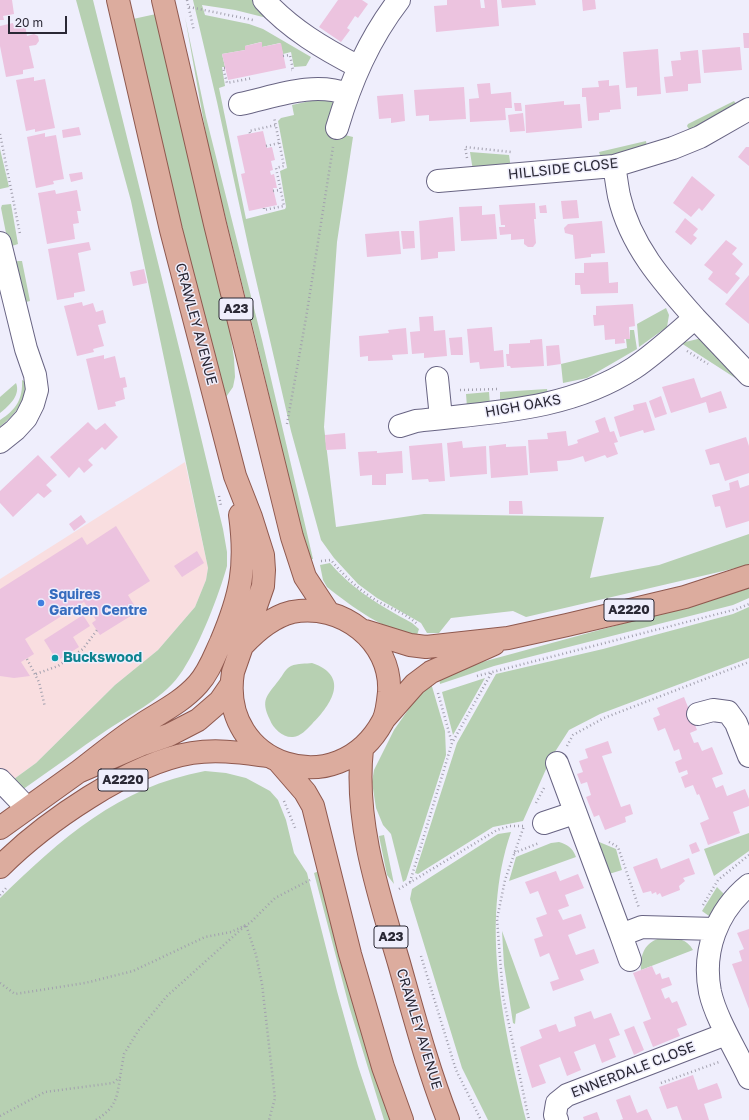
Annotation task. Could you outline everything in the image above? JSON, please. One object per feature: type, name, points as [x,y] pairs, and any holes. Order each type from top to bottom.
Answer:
[{"type":"main road","name":"CRAWLEY AVENUE","points":[[118,0],[171,230],[235,476],[254,524],[263,555],[263,586],[233,672],[231,685]]},
{"type":"main road","name":"A23","points":[[163,0],[215,224],[292,537],[306,577],[328,612]]},
{"type":"main road","name":"A2220","points":[[0,828],[78,772],[122,738],[168,709],[197,684],[211,666],[229,622],[241,583],[244,542],[235,476]]},
{"type":"main road","name":"A2220","points":[[364,631],[410,645],[426,647],[508,638],[685,596],[749,576]]},
{"type":"main road","points":[[243,645],[260,628],[275,618],[292,612],[310,610],[328,612],[348,619],[364,631],[378,648],[386,667],[390,685],[389,697],[383,720],[371,739],[362,749],[343,761],[322,768],[300,768],[274,759]]},
{"type":"main road","name":"A2220","points":[[383,720],[415,684],[431,672],[508,638]]},
{"type":"main road","name":"A2220","points":[[78,772],[187,727],[210,711],[231,685]]},
{"type":"main road","points":[[231,685],[232,700],[241,728],[249,740],[274,759],[305,792],[313,806],[352,962],[383,1067],[402,1120]]},
{"type":"main road","name":"CRAWLEY AVENUE","points":[[362,749],[359,793],[379,894],[432,1078],[448,1120]]},
{"type":"main road","name":"A2220","points":[[5,876],[56,820],[137,772],[191,753],[234,751],[274,759]]},
{"type":"street","points":[[264,0],[285,21],[325,49],[359,66]]},
{"type":"street","points":[[337,128],[347,94],[359,66],[378,31],[399,0]]},
{"type":"street","points":[[240,104],[314,88],[335,90],[347,94]]},
{"type":"street","name":"HILLSIDE CLOSE","points":[[438,181],[614,166],[647,157],[693,140],[749,109]]},
{"type":"street","points":[[614,166],[619,197],[628,224],[643,253],[664,283],[749,375]]},
{"type":"street","points":[[0,243],[26,349],[35,375],[36,390],[33,404],[26,418],[15,430],[0,442]]},
{"type":"street","name":"HIGH OAKS","points":[[400,426],[416,421],[534,407],[602,386],[633,368],[661,348],[695,318]]},
{"type":"street","points":[[437,378],[441,418]]},
{"type":"street","points":[[698,714],[713,710],[728,712],[736,723],[749,756]]},
{"type":"street","points":[[557,763],[630,960]]},
{"type":"street","points":[[0,780],[26,808]]},
{"type":"street","points":[[533,818],[574,812]]},
{"type":"street","points":[[749,885],[727,908],[715,929],[708,955],[707,973],[710,993],[726,1034],[749,1078]]},
{"type":"street","points":[[621,935],[642,927],[715,929]]},
{"type":"street","name":"ENNERDALE CLOSE","points":[[557,1120],[555,1110],[557,1103],[567,1095],[726,1034]]},
{"type":"path","points":[[283,56],[290,55],[293,70],[287,71]]},
{"type":"path","points":[[225,68],[223,68],[226,83],[243,78],[265,75],[284,166],[276,168],[284,206],[264,210],[264,208]]},
{"type":"path","points":[[250,133],[249,131],[276,125]]},
{"type":"path","points":[[286,429],[337,128]]},
{"type":"path","points":[[266,146],[280,143]]},
{"type":"path","points":[[470,178],[465,147],[519,153]]},
{"type":"path","points":[[274,191],[280,190]]},
{"type":"path","points":[[318,561],[331,560],[342,574],[358,587],[418,626]]},
{"type":"path","points":[[471,678],[492,671],[614,642],[737,609],[749,604]]},
{"type":"path","points":[[36,674],[58,666],[83,649],[97,630]]},
{"type":"path","points":[[28,658],[36,674],[45,707]]},
{"type":"path","points":[[530,1120],[503,996],[498,919],[505,880],[557,763],[573,735],[604,718],[749,662]]},
{"type":"path","points":[[409,883],[452,743],[492,671]]},
{"type":"path","points":[[437,690],[452,743]]},
{"type":"path","points":[[282,797],[297,832]]},
{"type":"path","points":[[402,896],[400,889],[497,830],[533,818]]},
{"type":"path","points":[[585,839],[594,835],[618,847],[642,914],[642,927]]},
{"type":"path","points":[[0,895],[5,876]]},
{"type":"path","points":[[96,1120],[108,1112],[118,1098],[124,1054],[142,1025],[167,996],[275,898],[311,879]]},
{"type":"path","points":[[0,983],[15,994],[84,983],[133,971],[205,937],[231,932],[246,925]]},
{"type":"path","points":[[246,925],[256,955],[262,984],[275,1098],[269,1120]]},
{"type":"path","points":[[418,949],[456,1070],[481,1120]]},
{"type":"path","points":[[1,1115],[46,1092],[113,1083],[120,1077]]},
{"type":"shaded area","points":[[185,462],[208,568],[206,580],[195,607],[158,650],[115,685],[36,763],[0,789],[0,579]]},
{"type":"green space","points":[[76,0],[93,0],[223,529],[227,552],[227,566],[214,605],[196,647],[176,680],[158,697],[107,730],[22,790],[14,779],[36,763],[115,685],[158,650],[195,607],[206,580],[208,568],[131,201]]},
{"type":"green space","points":[[193,0],[255,0],[275,20],[235,10],[202,5],[205,15],[249,24],[263,29],[311,57],[306,66],[294,67],[291,52],[283,54],[280,43],[262,47],[261,42],[245,46],[245,50],[222,54],[225,67],[222,67],[225,86],[219,88],[246,219],[285,209],[286,207],[280,171],[287,168],[278,121],[281,118],[294,115],[292,105],[319,99],[335,102],[329,131],[353,137],[337,242],[324,427],[336,527],[424,514],[604,517],[590,578],[659,565],[749,534],[749,565],[526,617],[513,611],[451,618],[439,633],[427,633],[421,623],[377,598],[358,584],[334,558],[321,540],[291,431]]},
{"type":"green space","points":[[156,14],[226,306],[234,358],[235,377],[233,387],[226,397],[186,244],[133,19]]},
{"type":"green space","points":[[185,17],[206,117],[262,340],[313,559],[308,560],[257,344],[209,151]]},
{"type":"green space","points":[[734,101],[737,105],[690,131],[687,126],[688,124]]},
{"type":"green space","points":[[646,141],[647,147],[601,158],[599,152]]},
{"type":"green space","points":[[0,149],[9,187],[0,189]]},
{"type":"green space","points":[[470,152],[509,155],[511,169],[473,171]]},
{"type":"green space","points":[[11,204],[18,244],[12,246],[8,243],[1,208],[2,205]]},
{"type":"green space","points":[[22,261],[30,301],[22,303],[13,263]]},
{"type":"green space","points":[[666,308],[669,315],[667,327],[639,347],[637,324]]},
{"type":"green space","points":[[630,330],[634,330],[637,349],[587,378],[563,383],[561,364],[627,348],[626,339],[630,339]]},
{"type":"green space","points":[[702,338],[743,383],[681,343]]},
{"type":"green space","points":[[22,380],[26,382],[22,402],[15,413],[0,427],[0,420],[14,408],[20,398]]},
{"type":"green space","points":[[16,383],[16,396],[0,413],[0,397]]},
{"type":"green space","points":[[547,389],[548,395],[500,406],[500,392]]},
{"type":"green space","points":[[489,392],[490,405],[467,407],[466,394]]},
{"type":"green space","points":[[330,563],[348,581],[378,604],[412,623],[419,629],[417,635],[406,633],[382,624],[358,610],[327,587],[323,580],[320,565]]},
{"type":"green space","points":[[749,588],[749,598],[733,605],[494,666],[440,684],[439,677],[460,668]]},
{"type":"green space","points":[[749,607],[749,658],[600,714],[569,730],[551,758],[523,821],[493,827],[418,874],[415,873],[457,743],[496,674],[603,649],[733,614]]},
{"type":"green space","points":[[312,663],[324,669],[331,675],[334,683],[334,691],[326,708],[310,726],[298,735],[293,737],[286,736],[279,732],[271,723],[267,713],[265,702],[266,698],[289,667],[296,664]]},
{"type":"green space","points":[[485,678],[453,735],[442,692]]},
{"type":"green space","points":[[431,683],[445,731],[446,755],[406,880],[403,882],[391,834],[383,825],[376,808],[372,782],[374,770],[394,730],[422,690]]},
{"type":"green space","points":[[205,771],[226,773],[246,778],[270,791],[278,800],[286,820],[294,853],[307,873],[337,991],[358,1066],[376,1120],[0,1120],[0,898],[69,836],[93,818],[145,789],[174,779]]},
{"type":"green space","points":[[511,832],[502,867],[497,903],[496,940],[498,976],[503,1013],[526,1120],[488,1120],[462,1068],[410,899],[412,889],[498,834]]},
{"type":"green space","points":[[749,833],[749,851],[714,876],[704,849]]},
{"type":"green space","points":[[384,835],[394,884],[387,875],[379,836]]},
{"type":"green space","points":[[592,839],[616,849],[622,870],[609,874]]},
{"type":"green space","points":[[559,842],[569,847],[576,857],[509,881],[516,857],[551,843]]},
{"type":"green space","points":[[319,871],[391,1120],[384,1120],[349,1006],[314,873]]},
{"type":"green space","points":[[717,887],[727,897],[709,916],[702,911]]},
{"type":"green space","points":[[502,931],[530,1008],[516,1014],[515,1024],[513,1023],[504,965]]},
{"type":"green space","points":[[661,938],[675,938],[683,940],[693,950],[641,970],[641,959],[647,946],[651,942]]},
{"type":"building","points":[[0,0],[12,0],[14,14],[3,16],[4,20],[0,20]]},
{"type":"building","points":[[338,0],[362,0],[368,4],[358,18],[355,16],[347,28],[350,30],[341,42],[319,27]]},
{"type":"building","points":[[447,0],[480,0],[481,8],[485,8],[484,0],[497,0],[499,26],[436,32],[434,6],[447,5]]},
{"type":"building","points":[[501,0],[535,0],[536,5],[502,8]]},
{"type":"building","points":[[582,0],[595,0],[596,9],[583,11]]},
{"type":"building","points":[[13,23],[14,27],[25,25],[27,36],[34,34],[38,36],[39,41],[36,45],[29,46],[34,68],[23,70],[23,74],[6,77],[0,46],[0,26]]},
{"type":"building","points":[[743,33],[749,33],[749,48],[744,48]]},
{"type":"building","points":[[262,42],[262,47],[281,43],[286,68],[228,80],[222,54],[245,50],[245,46]]},
{"type":"building","points":[[740,47],[742,70],[704,73],[702,50]]},
{"type":"building","points":[[658,49],[661,94],[637,96],[637,87],[626,88],[623,52]]},
{"type":"building","points":[[698,50],[701,83],[688,84],[688,91],[666,93],[664,77],[673,76],[671,61],[681,60],[680,52]]},
{"type":"building","points":[[34,77],[34,81],[45,79],[55,128],[35,132],[35,129],[26,131],[16,80]]},
{"type":"building","points":[[609,80],[609,86],[619,85],[621,109],[599,113],[599,120],[588,121],[586,97],[582,97],[582,88],[599,87],[598,81]]},
{"type":"building","points":[[490,83],[491,94],[511,92],[512,108],[505,108],[506,120],[470,122],[469,99],[479,98],[477,84]]},
{"type":"building","points":[[464,87],[466,119],[429,121],[429,115],[416,116],[414,90]]},
{"type":"building","points":[[403,94],[405,121],[391,123],[391,118],[379,119],[377,96]]},
{"type":"building","points":[[564,101],[564,105],[580,104],[582,128],[526,133],[525,105]]},
{"type":"building","points":[[514,103],[521,103],[522,111],[515,111]]},
{"type":"building","points":[[523,113],[525,131],[510,132],[508,115]]},
{"type":"building","points":[[79,127],[81,135],[63,138],[62,130]]},
{"type":"building","points":[[263,131],[267,148],[272,147],[275,160],[271,161],[273,170],[270,171],[271,175],[274,174],[277,188],[273,188],[277,205],[249,211],[241,174],[245,173],[237,136]]},
{"type":"building","points":[[45,133],[45,137],[56,135],[64,179],[53,181],[54,184],[36,188],[27,137]]},
{"type":"building","points":[[746,147],[749,147],[749,166],[738,157]]},
{"type":"building","points":[[82,172],[83,179],[71,182],[69,174]]},
{"type":"building","points":[[692,176],[715,195],[702,211],[699,208],[691,217],[673,203]]},
{"type":"building","points":[[55,190],[56,194],[77,190],[81,211],[77,211],[79,223],[73,224],[75,239],[47,244],[38,193]]},
{"type":"building","points":[[577,200],[579,218],[563,219],[561,201]]},
{"type":"building","points":[[535,203],[536,219],[534,219],[536,243],[533,247],[528,247],[524,244],[524,239],[511,240],[511,234],[500,235],[499,227],[505,227],[505,225],[501,225],[499,205]]},
{"type":"building","points":[[546,205],[547,213],[540,213],[539,206]]},
{"type":"building","points":[[482,206],[482,215],[495,214],[497,239],[461,241],[459,207]]},
{"type":"building","points":[[453,217],[455,251],[438,252],[438,258],[421,260],[419,221]]},
{"type":"building","points":[[685,218],[698,229],[693,235],[697,238],[691,245],[675,232]]},
{"type":"building","points":[[602,221],[605,253],[591,254],[591,257],[575,259],[573,235],[565,233],[564,228],[568,224]]},
{"type":"building","points":[[399,231],[401,254],[367,257],[365,234]]},
{"type":"building","points":[[401,231],[414,231],[415,248],[403,249]]},
{"type":"building","points":[[726,240],[737,248],[732,254],[743,264],[735,274],[740,278],[727,294],[708,279],[713,272],[704,265]]},
{"type":"building","points":[[89,242],[91,250],[78,253],[85,291],[74,293],[74,297],[57,300],[48,249]]},
{"type":"building","points":[[608,262],[609,283],[618,282],[618,293],[581,294],[580,285],[575,285],[575,273],[584,273],[584,263]]},
{"type":"building","points":[[144,269],[147,283],[133,286],[130,272]]},
{"type":"building","points":[[749,275],[749,324],[725,304]]},
{"type":"building","points":[[82,302],[83,306],[93,303],[96,312],[103,310],[106,323],[98,325],[104,346],[93,349],[94,352],[77,356],[64,306]]},
{"type":"building","points":[[633,304],[635,326],[629,327],[630,339],[624,339],[625,343],[615,344],[615,339],[605,340],[604,325],[594,326],[593,315],[596,315],[596,306]]},
{"type":"building","points":[[433,316],[434,331],[445,330],[447,356],[424,358],[424,353],[412,354],[410,332],[420,331],[419,317]]},
{"type":"building","points":[[492,327],[494,351],[503,350],[504,367],[480,369],[479,362],[470,363],[467,329]]},
{"type":"building","points":[[406,328],[408,354],[392,355],[393,360],[368,361],[368,356],[360,357],[359,336],[389,333],[388,330]]},
{"type":"building","points":[[462,337],[463,355],[451,355],[449,338]]},
{"type":"building","points":[[542,339],[544,366],[511,368],[510,366],[507,366],[506,354],[509,354],[509,344],[530,343],[530,340]]},
{"type":"building","points":[[559,345],[561,364],[547,366],[546,346]]},
{"type":"building","points":[[104,355],[104,359],[115,356],[120,378],[125,377],[127,387],[123,388],[125,399],[115,402],[116,406],[98,410],[86,359]]},
{"type":"building","points":[[694,378],[701,398],[721,391],[727,408],[709,413],[706,402],[671,413],[662,387]]},
{"type":"building","points":[[661,396],[667,414],[655,418],[649,401]]},
{"type":"building","points":[[646,402],[655,430],[644,433],[643,430],[620,437],[614,417],[634,410],[633,405]]},
{"type":"building","points":[[605,417],[610,432],[614,431],[618,442],[614,443],[618,454],[607,458],[605,455],[585,462],[583,456],[570,460],[557,461],[558,471],[530,473],[528,440],[548,439],[547,433],[566,431],[568,446],[572,445],[578,443],[577,440],[599,432],[595,421]]},
{"type":"building","points":[[88,422],[96,430],[105,423],[118,437],[105,450],[102,447],[88,460],[93,465],[84,473],[79,467],[69,478],[50,457]]},
{"type":"building","points":[[345,433],[346,449],[326,450],[325,435]]},
{"type":"building","points":[[746,437],[749,446],[749,473],[725,481],[719,463],[710,465],[705,450]]},
{"type":"building","points":[[462,441],[463,448],[486,446],[487,474],[450,477],[447,443]]},
{"type":"building","points":[[442,443],[445,481],[429,482],[428,479],[412,480],[409,446]]},
{"type":"building","points":[[506,444],[506,447],[526,446],[528,475],[491,478],[489,446]]},
{"type":"building","points":[[377,451],[377,453],[402,451],[403,473],[386,474],[386,485],[372,485],[372,475],[360,476],[358,452]]},
{"type":"building","points":[[38,455],[57,475],[46,485],[52,491],[44,498],[38,493],[13,517],[0,503],[0,491]]},
{"type":"building","points":[[738,480],[740,488],[749,485],[749,521],[726,528],[720,506],[715,507],[712,495],[730,490],[729,483]]},
{"type":"building","points":[[509,501],[522,501],[523,514],[509,514]]},
{"type":"building","points":[[81,515],[86,522],[74,531],[69,524]]},
{"type":"building","name":"Squires Garden Centre","points":[[116,526],[150,581],[128,595],[134,605],[134,612],[129,617],[100,635],[92,623],[96,620],[84,602],[25,639],[34,654],[21,662],[30,676],[14,678],[0,676],[0,589],[82,537],[87,545]]},
{"type":"building","points":[[197,551],[204,563],[182,577],[174,566]]},
{"type":"building","points":[[83,615],[90,626],[73,637],[79,647],[57,661],[44,640]]},
{"type":"building","points":[[684,697],[697,730],[690,733],[694,743],[698,742],[702,751],[712,747],[723,774],[712,778],[716,788],[723,785],[727,796],[745,789],[749,799],[749,806],[733,812],[740,833],[708,845],[700,823],[709,819],[699,794],[697,795],[693,785],[685,788],[681,777],[688,774],[687,770],[679,773],[675,762],[682,759],[679,749],[674,751],[665,728],[658,731],[653,718],[660,715],[657,708]]},
{"type":"building","points":[[608,741],[612,753],[602,756],[621,807],[630,804],[633,814],[625,817],[626,822],[605,830],[599,815],[594,817],[586,797],[591,795],[587,782],[581,784],[577,774],[583,772],[579,761],[588,758],[585,749]]},
{"type":"building","points":[[696,842],[700,851],[692,854],[689,845]]},
{"type":"building","points":[[657,858],[661,869],[689,858],[695,874],[683,878],[685,881],[679,886],[680,890],[662,897],[660,893],[657,895],[656,892],[652,894],[651,891],[643,893],[633,867]]},
{"type":"building","points":[[556,871],[560,881],[578,874],[584,888],[565,895],[569,906],[558,910],[563,920],[581,914],[586,928],[568,935],[576,955],[594,949],[599,963],[580,970],[584,980],[553,991],[550,982],[559,979],[549,953],[540,957],[534,939],[543,936],[536,918],[547,914],[538,891],[530,894],[525,882]]},
{"type":"building","points":[[749,929],[749,1009],[732,964],[742,961],[739,951],[744,949],[737,933]]},
{"type":"building","points":[[652,966],[656,975],[660,973],[662,979],[669,977],[672,985],[661,989],[665,999],[669,997],[672,1003],[677,1001],[687,1025],[677,1029],[680,1036],[653,1047],[643,1022],[651,1019],[633,973]]},
{"type":"building","points":[[591,1011],[594,1019],[611,1013],[620,1035],[609,1039],[616,1057],[602,1063],[595,1044],[574,1052],[581,1070],[567,1076],[560,1057],[539,1065],[546,1083],[532,1088],[520,1047],[542,1038],[539,1030],[556,1024],[559,1032],[576,1026],[574,1017]]},
{"type":"building","points":[[634,1026],[644,1050],[634,1055],[624,1030]]},
{"type":"building","points":[[693,1075],[698,1090],[717,1083],[720,1090],[722,1098],[704,1104],[709,1120],[682,1120],[677,1106],[667,1109],[659,1087]]},
{"type":"building","points":[[630,1095],[637,1113],[647,1109],[652,1120],[620,1120],[623,1119],[616,1100]]},
{"type":"building","points":[[597,1112],[600,1120],[584,1120],[583,1117]]},
{"type":"place","name":"Squires Garden Centre","points":[[41,603]]},
{"type":"place","name":"Buckswood","points":[[55,658]]}]
